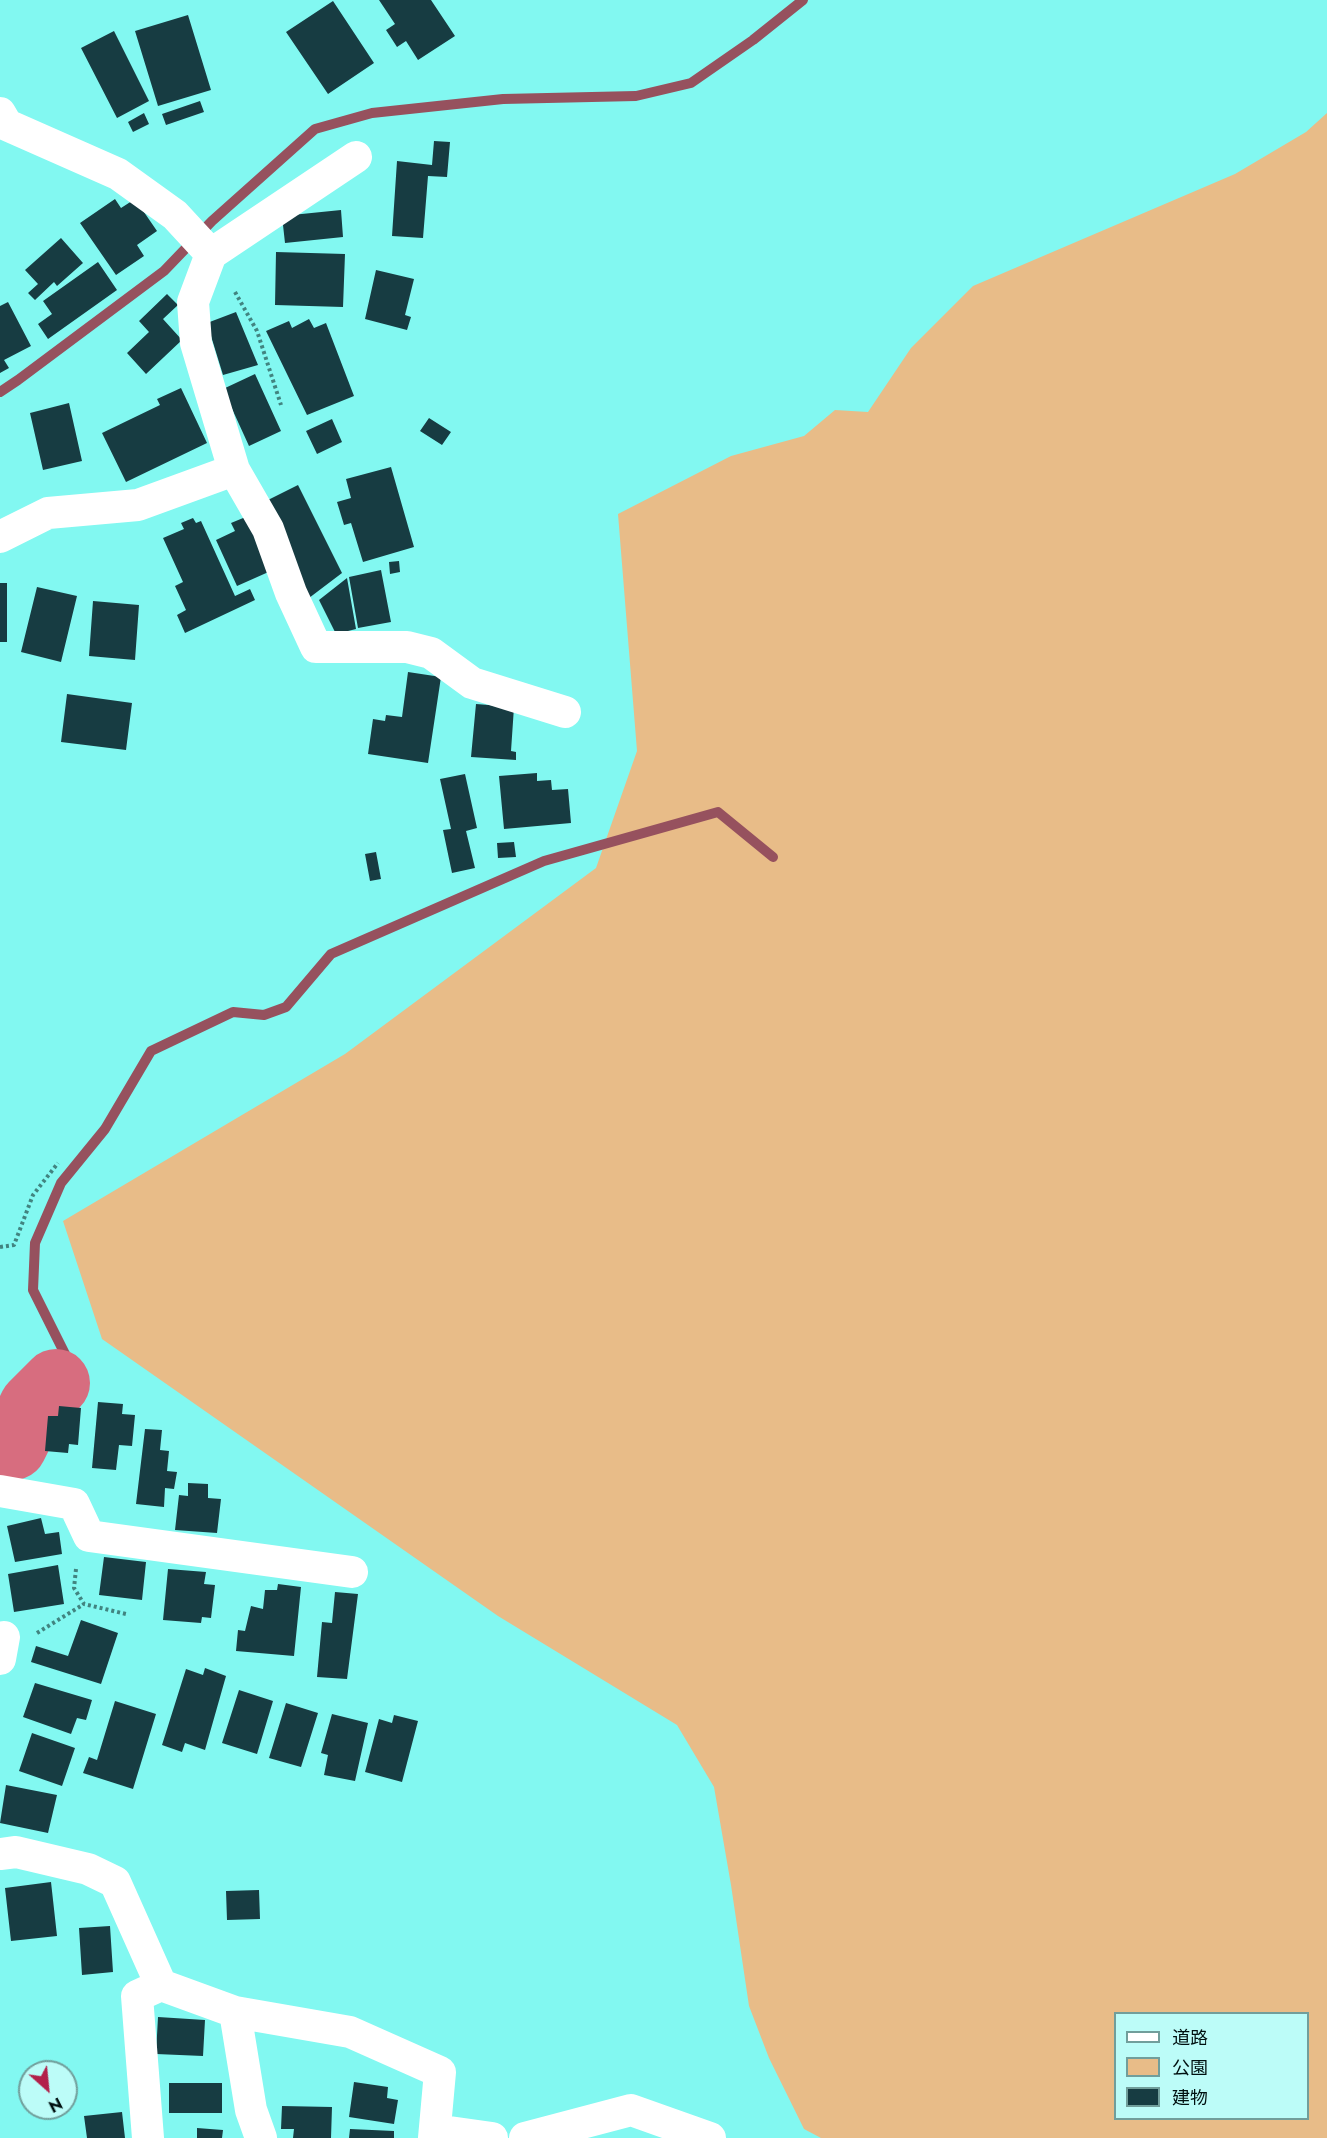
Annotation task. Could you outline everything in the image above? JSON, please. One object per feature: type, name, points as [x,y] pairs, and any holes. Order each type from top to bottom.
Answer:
[{"type":"street","points":[[2,126],[118,174],[175,215],[200,243],[193,302],[196,343],[234,470],[268,529],[291,593],[316,647],[407,647],[430,653],[472,683],[565,712]]},
{"type":"street","points":[[200,243],[356,157]]},
{"type":"street","points":[[0,537],[48,513],[138,505],[234,470]]},
{"type":"street","points":[[0,1491],[74,1504],[89,1536],[352,1572]]},
{"type":"street","points":[[0,1854],[16,1852],[88,1869],[115,1882],[161,1985]]},
{"type":"street","points":[[148,2138],[137,1996],[161,1985],[235,2012],[350,2032],[440,2072],[434,2134],[492,2138]]},
{"type":"street","points":[[235,2012],[251,2110],[261,2138]]},
{"type":"street","points":[[525,2138],[631,2110],[710,2138]]},
{"type":"path","points":[[200,243],[245,307],[257,332],[281,405]]},
{"type":"path","points":[[0,1247],[14,1245],[33,1195],[58,1163]]},
{"type":"path","points":[[89,1536],[78,1554],[74,1588],[84,1604],[126,1614]]},
{"type":"path","points":[[2,1648],[25,1640],[84,1604]]},
{"type":"green space","points":[[1327,113],[1327,2138],[821,2138],[804,2129],[769,2058],[749,2006],[714,1787],[677,1725],[498,1616],[102,1339],[63,1221],[345,1054],[596,868],[637,751],[618,514],[731,456],[804,436],[835,410],[868,412],[911,348],[973,286],[1235,174],[1306,132]]},
{"type":"building","points":[[379,0],[431,0],[455,36],[418,60],[406,41],[397,47],[386,30],[395,24]]},
{"type":"building","points":[[333,1],[374,63],[328,94],[286,32]]},
{"type":"building","points":[[188,15],[211,90],[158,106],[135,31]]},
{"type":"building","points":[[114,31],[149,101],[117,118],[81,48]]},
{"type":"building","points":[[200,101],[204,112],[166,125],[162,114]]},
{"type":"building","points":[[144,113],[149,124],[133,132],[128,122]]},
{"type":"building","points":[[434,141],[450,142],[447,177],[428,176],[423,238],[392,236],[397,161],[432,165]]},
{"type":"building","points":[[115,199],[121,208],[135,199],[157,231],[137,245],[144,256],[116,275],[80,223]]},
{"type":"building","points":[[341,210],[343,237],[285,243],[282,216]]},
{"type":"building","points":[[61,238],[83,263],[57,286],[54,282],[35,300],[28,293],[38,284],[25,270]]},
{"type":"building","points":[[276,252],[345,254],[343,307],[275,305]]},
{"type":"building","points":[[98,262],[117,290],[48,339],[38,324],[52,314],[43,301]]},
{"type":"building","points":[[376,270],[414,279],[405,315],[411,317],[407,330],[365,319]]},
{"type":"building","points":[[167,294],[178,305],[163,319],[182,340],[146,374],[127,353],[149,332],[139,321]]},
{"type":"building","points":[[8,302],[31,346],[4,360],[9,368],[0,373],[0,306]]},
{"type":"building","points":[[236,312],[258,365],[223,375],[207,323]]},
{"type":"building","points":[[309,319],[314,328],[326,323],[354,396],[307,415],[266,331],[289,321],[292,328]]},
{"type":"building","points":[[255,374],[281,431],[249,446],[223,389]]},
{"type":"building","points":[[181,388],[207,443],[126,482],[102,433],[160,405],[157,399]]},
{"type":"building","points":[[69,403],[82,461],[43,470],[30,413]]},
{"type":"building","points":[[429,418],[451,432],[442,445],[420,431]]},
{"type":"building","points":[[332,419],[342,442],[317,454],[306,431]]},
{"type":"building","points":[[391,467],[414,547],[363,562],[351,523],[344,525],[337,502],[351,498],[346,479]]},
{"type":"building","points":[[298,485],[342,573],[309,598],[266,501]]},
{"type":"building","points":[[248,516],[273,570],[237,586],[216,540],[235,531],[231,523]]},
{"type":"building","points":[[193,518],[196,523],[201,521],[235,596],[250,589],[255,600],[185,633],[177,615],[186,610],[175,586],[183,582],[163,538],[184,529],[181,523]]},
{"type":"building","points":[[399,561],[400,572],[390,574],[389,562]]},
{"type":"building","points":[[381,570],[391,622],[358,628],[349,577]]},
{"type":"building","points":[[347,578],[356,629],[336,634],[319,600]]},
{"type":"building","points":[[0,583],[7,583],[7,642],[0,642]]},
{"type":"building","points":[[37,587],[77,596],[61,662],[21,652]]},
{"type":"building","points":[[93,601],[139,605],[135,660],[89,656]]},
{"type":"building","points":[[408,672],[441,677],[428,763],[368,754],[373,719],[385,721],[386,715],[402,717]]},
{"type":"building","points":[[67,694],[132,703],[126,750],[61,742]]},
{"type":"building","points":[[476,704],[514,707],[511,751],[516,752],[516,760],[471,757]]},
{"type":"building","points":[[537,773],[537,781],[551,780],[552,790],[568,789],[571,823],[504,829],[499,776]]},
{"type":"building","points":[[465,774],[477,828],[466,831],[475,868],[452,873],[443,830],[451,829],[440,779]]},
{"type":"building","points":[[514,842],[516,857],[498,858],[497,843]]},
{"type":"building","points":[[376,852],[381,879],[370,881],[365,854]]},
{"type":"building","points":[[98,1402],[123,1404],[122,1414],[135,1415],[132,1446],[119,1445],[116,1470],[92,1468]]},
{"type":"building","points":[[59,1406],[81,1408],[78,1445],[69,1444],[68,1453],[45,1451],[48,1416],[58,1416]]},
{"type":"building","points":[[145,1429],[162,1430],[160,1450],[169,1451],[167,1471],[177,1472],[174,1489],[165,1488],[164,1507],[136,1504]]},
{"type":"building","points":[[188,1483],[208,1484],[208,1498],[221,1499],[217,1533],[175,1530],[179,1495],[188,1496]]},
{"type":"building","points":[[41,1518],[45,1534],[59,1532],[62,1554],[15,1562],[7,1526]]},
{"type":"building","points":[[104,1557],[146,1562],[142,1600],[99,1595]]},
{"type":"building","points":[[58,1565],[64,1604],[14,1612],[8,1574]]},
{"type":"building","points":[[168,1569],[206,1572],[204,1584],[215,1585],[211,1618],[202,1617],[201,1623],[163,1620]]},
{"type":"building","points":[[278,1584],[301,1587],[294,1656],[236,1651],[238,1630],[245,1631],[251,1606],[263,1609],[265,1590],[277,1590]]},
{"type":"building","points":[[335,1592],[358,1594],[347,1679],[317,1677],[322,1622],[332,1623]]},
{"type":"building","points":[[81,1620],[118,1633],[101,1684],[31,1662],[36,1646],[68,1656]]},
{"type":"building","points":[[205,1668],[226,1676],[205,1750],[185,1743],[182,1752],[162,1745],[186,1669],[203,1675]]},
{"type":"building","points":[[35,1683],[92,1700],[86,1720],[77,1718],[71,1734],[23,1717]]},
{"type":"building","points":[[239,1690],[273,1701],[257,1754],[222,1743]]},
{"type":"building","points":[[115,1701],[156,1714],[133,1789],[83,1773],[89,1757],[97,1760]]},
{"type":"building","points":[[286,1703],[318,1713],[301,1767],[269,1758]]},
{"type":"building","points":[[332,1714],[368,1723],[355,1781],[324,1775],[328,1755],[321,1753]]},
{"type":"building","points":[[394,1715],[418,1721],[402,1782],[365,1772],[379,1719],[392,1723]]},
{"type":"building","points":[[32,1733],[75,1748],[62,1786],[19,1771]]},
{"type":"building","points":[[6,1785],[57,1795],[48,1833],[0,1823]]},
{"type":"building","points":[[51,1882],[57,1936],[11,1941],[5,1888]]},
{"type":"building","points":[[259,1890],[260,1919],[227,1920],[226,1891]]},
{"type":"building","points":[[110,1926],[113,1972],[82,1975],[79,1928]]},
{"type":"building","points":[[158,2017],[205,2020],[203,2056],[156,2054]]},
{"type":"building","points":[[354,2082],[388,2087],[387,2098],[398,2100],[394,2124],[349,2117]]},
{"type":"building","points":[[169,2083],[222,2083],[222,2113],[169,2113]]},
{"type":"building","points":[[282,2106],[332,2107],[331,2138],[293,2138],[294,2129],[281,2129]]},
{"type":"building","points":[[122,2112],[125,2138],[87,2138],[84,2116]]},
{"type":"building","points":[[197,2128],[223,2130],[222,2138],[197,2138]]},
{"type":"building","points":[[350,2129],[394,2131],[394,2138],[349,2138]]},
{"type":"waterway","points":[[0,392],[164,271],[212,221],[315,129],[372,113],[503,99],[636,96],[691,83],[753,40],[803,0]]},
{"type":"waterway","points":[[56,1383],[67,1358],[33,1290],[35,1243],[61,1183],[105,1129],[151,1051],[233,1012],[264,1015],[286,1007],[331,954],[544,861],[718,812],[773,857]]},
{"type":"waterway","points":[[0,1451],[13,1446],[33,1406],[56,1383]]}]
